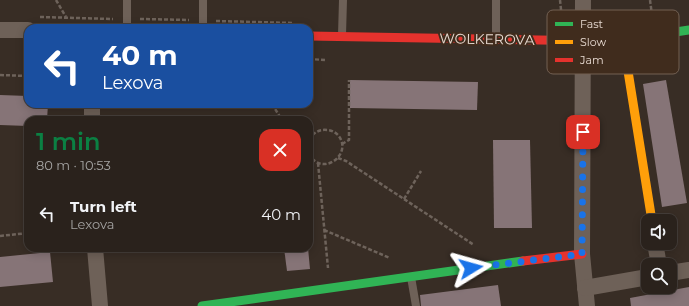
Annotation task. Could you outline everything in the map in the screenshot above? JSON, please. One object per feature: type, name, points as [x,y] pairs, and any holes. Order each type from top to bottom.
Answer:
[{"type":"street","points":[[583,0],[583,10]]},
{"type":"street","points":[[0,30],[24,26]]},
{"type":"street","name":"WOLKEROVA","points":[[679,32],[689,30]]},
{"type":"street","name":"WOLKEROVA","points":[[313,36],[547,40]]},
{"type":"street","points":[[584,74],[582,254],[587,306]]},
{"type":"street","points":[[628,74],[651,214]]},
{"type":"street","points":[[95,252],[100,306]]},
{"type":"street","points":[[202,306],[501,263],[582,254]]},
{"type":"street","points":[[677,272],[689,270]]},
{"type":"street","points":[[585,288],[641,278]]},
{"type":"lane","points":[[127,24],[128,0]]},
{"type":"lane","points":[[203,0],[203,24]]},
{"type":"lane","points":[[342,36],[343,0]]},
{"type":"lane","points":[[496,0],[496,39]]},
{"type":"lane","points":[[410,277],[416,306]]},
{"type":"path","points":[[56,0],[66,18]]},
{"type":"path","points":[[32,24],[66,18],[127,19],[203,24],[296,23]]},
{"type":"path","points":[[313,59],[325,60]]},
{"type":"path","points":[[0,75],[24,76]]},
{"type":"path","points":[[342,144],[349,140],[349,80]]},
{"type":"path","points":[[313,134],[318,131],[329,130],[339,136],[342,144],[341,153],[338,158],[329,164],[318,163],[313,160]]},
{"type":"path","points":[[338,158],[346,161],[475,246]]},
{"type":"path","points":[[318,163],[330,288]]},
{"type":"path","points":[[404,199],[421,171]]},
{"type":"path","points":[[324,230],[390,258],[410,277]]},
{"type":"path","points":[[0,236],[24,233]]},
{"type":"building","points":[[350,80],[478,82],[477,110],[350,108]]},
{"type":"building","points":[[666,80],[687,203],[662,207],[643,84]]},
{"type":"building","points":[[0,95],[24,96],[24,108],[48,108],[47,116],[24,116],[24,126],[0,125]]},
{"type":"building","points":[[493,140],[530,140],[532,228],[494,228]]},
{"type":"building","points":[[50,252],[53,282],[0,287],[0,257]]},
{"type":"building","points":[[285,252],[308,252],[310,269],[287,271]]},
{"type":"building","points":[[498,285],[501,306],[421,306],[420,295]]},
{"type":"building","points":[[689,287],[689,306],[631,306],[630,298],[651,294],[677,294],[677,289]]},
{"type":"traffic: fast","points":[[679,32],[689,30]]},
{"type":"traffic: fast","points":[[202,306],[523,261]]},
{"type":"traffic: slow","points":[[628,74],[651,214]]},
{"type":"traffic: jam","points":[[313,36],[547,40]]},
{"type":"traffic: jam","points":[[523,261],[582,254]]},
{"type":"route","points":[[471,268],[501,263],[582,254],[583,132]]}]
